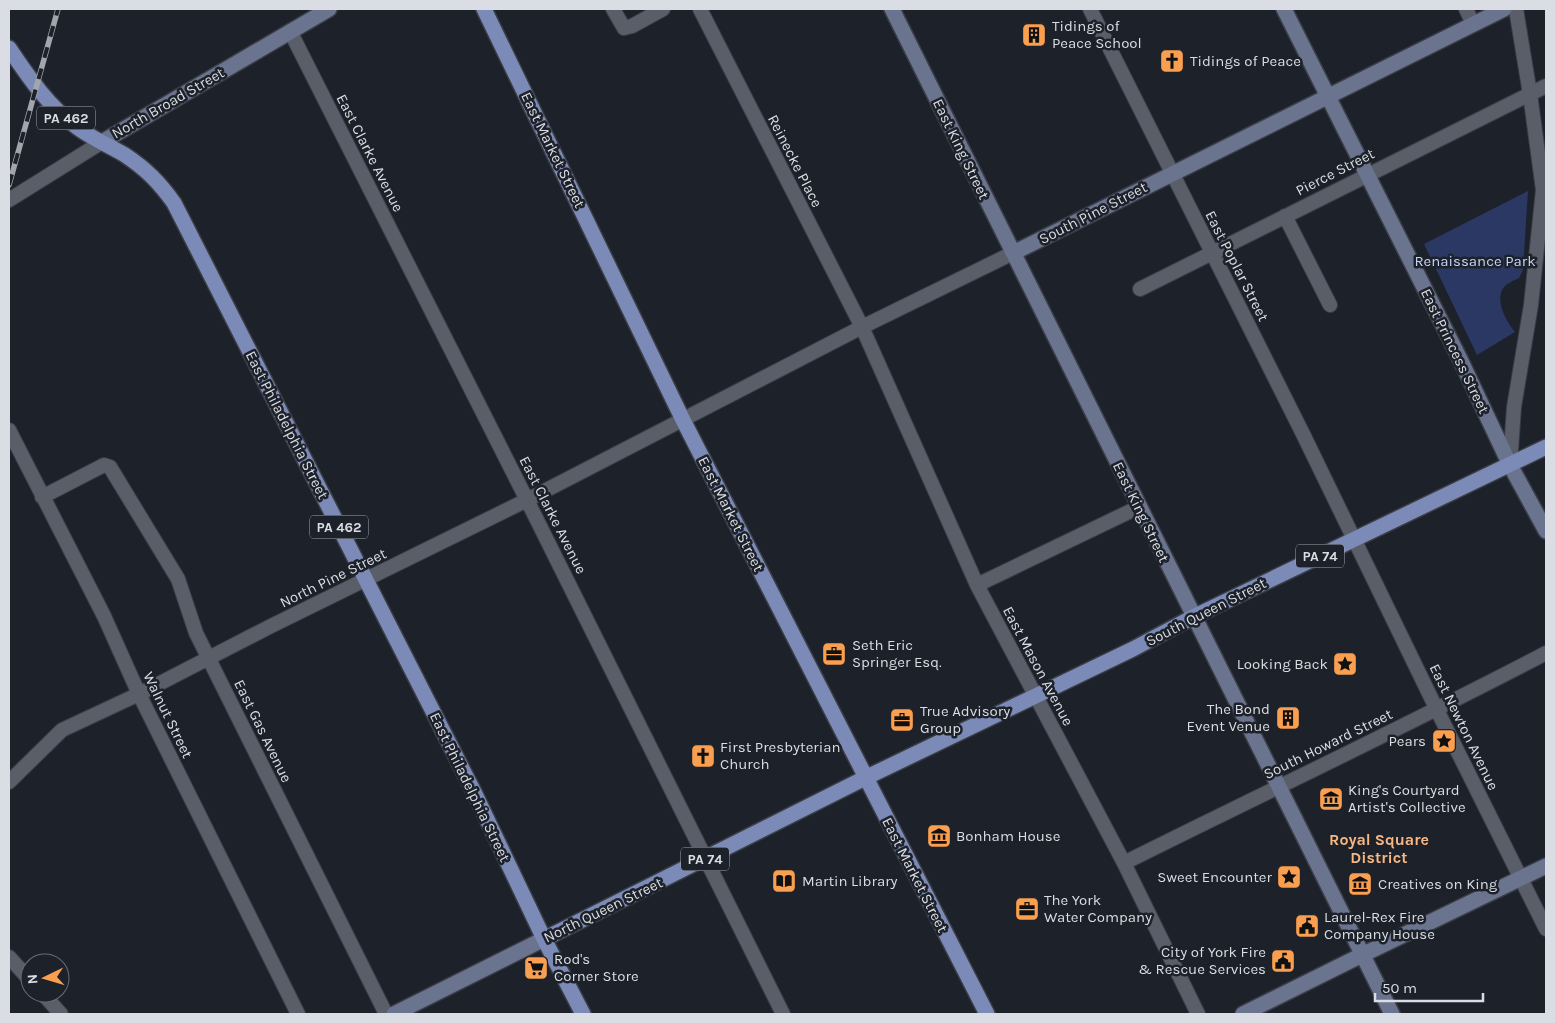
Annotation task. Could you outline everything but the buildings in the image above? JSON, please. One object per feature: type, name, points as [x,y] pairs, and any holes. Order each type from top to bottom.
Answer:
[{"type":"main road","name":"East Market Street","points":[[484,9],[684,420],[987,1014]]},
{"type":"main road","name":"East Philadelphia Street","points":[[9,48],[51,105],[79,129],[145,169],[160,182],[174,202],[475,794],[544,939],[583,1014]]},
{"type":"main road","name":"South Queen Street","points":[[865,778],[1546,447]]},
{"type":"main road","name":"North Queen Street","points":[[544,939],[865,778]]},
{"type":"street","name":"North Broad Street","points":[[9,200],[102,142],[329,9]]},
{"type":"street","points":[[613,9],[624,28],[632,26],[663,9]]},
{"type":"street","name":"Reinecke Place","points":[[700,9],[862,327]]},
{"type":"street","name":"East King Street","points":[[892,9],[1392,1014]]},
{"type":"street","name":"East Poplar Street","points":[[1090,9],[1354,539]]},
{"type":"street","name":"East Princess Street","points":[[1284,9],[1460,360],[1510,465],[1546,531]]},
{"type":"street","points":[[1466,9],[1473,24]]},
{"type":"street","name":"South Pine Street","points":[[684,420],[862,327],[1504,9]]},
{"type":"street","points":[[1510,465],[1514,407],[1531,305],[1543,190],[1516,9]]},
{"type":"street","name":"East Clarke Avenue","points":[[290,31],[527,500],[783,1014]]},
{"type":"street","name":"Pierce Street","points":[[1140,289],[1546,86]]},
{"type":"street","points":[[1285,216],[1330,305]]},
{"type":"street","name":"East Mason Avenue","points":[[862,327],[977,585],[1124,863],[1198,1014]]},
{"type":"street","name":"North Pine Street","points":[[9,782],[62,730],[139,694],[684,420]]},
{"type":"street","name":"Walnut Street","points":[[9,430],[104,616],[139,694],[298,1014]]},
{"type":"street","name":"East Gas Avenue","points":[[42,497],[104,465],[110,467],[178,579],[196,633],[386,1014]]},
{"type":"street","points":[[977,585],[1139,507]]},
{"type":"street","name":"East Newton Avenue","points":[[1354,539],[1546,929]]},
{"type":"street","name":"South Howard Street","points":[[1124,863],[1278,786],[1437,710],[1546,653]]},
{"type":"street","points":[[1243,1014],[1546,866]]},
{"type":"street","name":"North Queen Street","points":[[394,1014],[544,939]]},
{"type":"street","points":[[9,957],[20,969]]},
{"type":"street","points":[[51,1003],[61,1014]]},
{"type":"green space","name":"Renaissance Park","points":[[1528,191],[1523,270],[1519,278],[1503,288],[1500,301],[1503,312],[1515,332],[1477,355],[1424,244]]},
{"type":"railway","points":[[9,185],[58,9]]},
{"type":"place","name":"Tidings of Peace School","points":[[1034,35]]},
{"type":"place","name":"Tidings of Peace","points":[[1172,61]]},
{"type":"place","name":"Seth Eric Springer Esq.","points":[[834,654]]},
{"type":"place","name":"Looking Back","points":[[1345,664]]},
{"type":"place","name":"The Bond Event Venue","points":[[1288,718]]},
{"type":"place","name":"True Advisory Group","points":[[902,720]]},
{"type":"place","name":"Pears","points":[[1444,741]]},
{"type":"place","name":"First Presbyterian Church","points":[[703,756]]},
{"type":"place","name":"King's Courtyard Artist's Collective","points":[[1331,799]]},
{"type":"place","name":"Bonham House","points":[[939,836]]},
{"type":"place","name":"Sweet Encounter","points":[[1289,877]]},
{"type":"place","name":"Martin Library","points":[[784,881]]},
{"type":"place","name":"Creatives on King","points":[[1360,884]]},
{"type":"place","name":"The York Water Company","points":[[1027,909]]},
{"type":"place","name":"Laurel-Rex Fire Company House","points":[[1307,926]]},
{"type":"place","name":"City of York Fire & Rescue Services","points":[[1283,961]]},
{"type":"place","name":"Rod's Corner Store","points":[[536,968]]},
{"type":"district","name":"Royal Square District","points":[[1379,848]]}]
